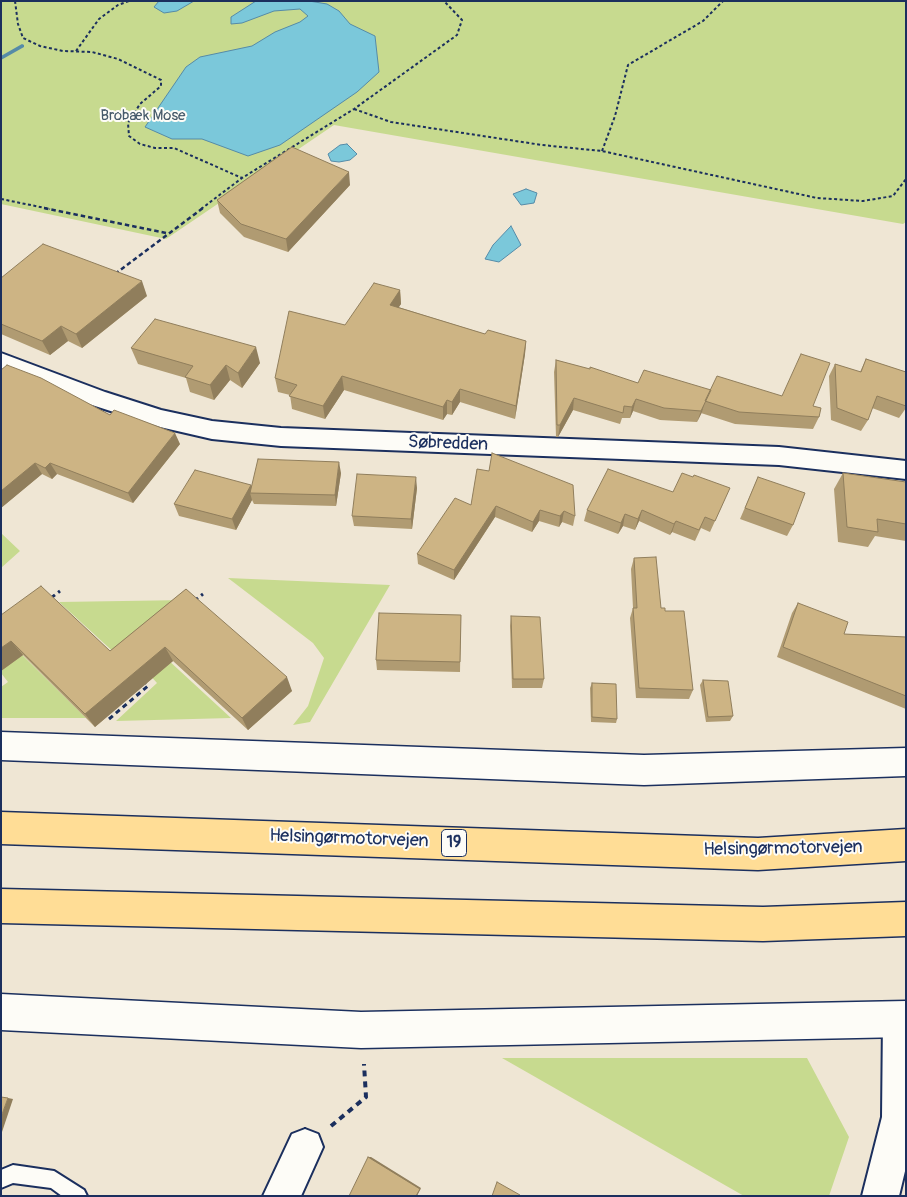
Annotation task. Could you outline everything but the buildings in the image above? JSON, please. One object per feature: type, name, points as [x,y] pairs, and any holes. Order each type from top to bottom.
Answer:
[{"type":"highway","name":"Helsingørmotorvejen","points":[[1,828],[758,854],[906,845]]},
{"type":"highway","points":[[1,906],[763,924],[906,919]]},
{"type":"street","name":"Søbredden","points":[[1,361],[97,398],[160,418],[212,430],[281,437],[779,456],[906,470]]},
{"type":"street","points":[[1,746],[644,770],[906,762]]},
{"type":"street","points":[[1,1012],[362,1030],[903,1020],[900,1117],[880,1196]]},
{"type":"street","points":[[281,1196],[305,1148]]},
{"type":"lane","points":[[1,1180],[13,1174],[54,1180],[78,1196]]},
{"type":"path","points":[[15,1],[18,24],[23,38],[40,46],[92,52],[118,59],[161,80],[161,86],[140,104],[128,123],[128,136],[140,144],[156,148],[174,148],[242,178]]},
{"type":"path","points":[[75,51],[100,19],[118,5],[129,1]]},
{"type":"path","points":[[111,276],[242,178],[354,109],[457,35],[462,20],[444,1]]},
{"type":"path","points":[[602,151],[615,116],[628,65],[703,21],[723,1]]},
{"type":"path","points":[[354,109],[390,122],[542,145],[602,151],[817,198],[863,200],[893,196],[906,180]]},
{"type":"path","points":[[1,199],[166,234]]},
{"type":"path","points":[[45,602],[60,591]]},
{"type":"path","points":[[189,606],[203,594]]},
{"type":"path","points":[[98,750],[108,720],[148,686],[142,679]]},
{"type":"path","points":[[305,1148],[366,1097],[362,1030]]},
{"type":"green space","name":"Brobæk Mose","points":[[1,1],[906,1],[906,222],[903,224],[334,125],[166,239],[1,204]]},
{"type":"green space","points":[[1,533],[20,551],[1,568]]},
{"type":"green space","points":[[228,578],[390,585],[310,722],[293,725],[308,706],[324,658],[313,643]]},
{"type":"green space","points":[[187,600],[119,657],[59,602]]},
{"type":"green space","points":[[6,639],[86,718],[1,718],[1,687],[8,682],[1,673],[1,643]]},
{"type":"green space","points":[[154,647],[231,718],[116,721],[157,683],[137,661]]},
{"type":"green space","points":[[502,1058],[807,1058],[849,1137],[829,1196],[744,1196]]},
{"type":"water","points":[[159,1],[194,1],[177,11],[164,13],[154,7]]},
{"type":"water","points":[[256,1],[309,1],[327,4],[339,11],[350,24],[375,36],[379,72],[357,92],[280,145],[248,156],[202,139],[172,139],[145,127],[186,67],[200,57],[252,46],[275,32],[300,22],[308,16],[300,9],[274,11],[242,23],[231,24],[231,17]]},
{"type":"water","points":[[347,144],[357,154],[350,160],[331,161],[328,154],[340,145]]},
{"type":"water","points":[[526,189],[537,193],[534,203],[521,205],[513,194]]},
{"type":"water","points":[[511,226],[521,245],[499,262],[485,259],[493,245]]},
{"type":"waterway","points":[[1,58],[22,46]]}]
